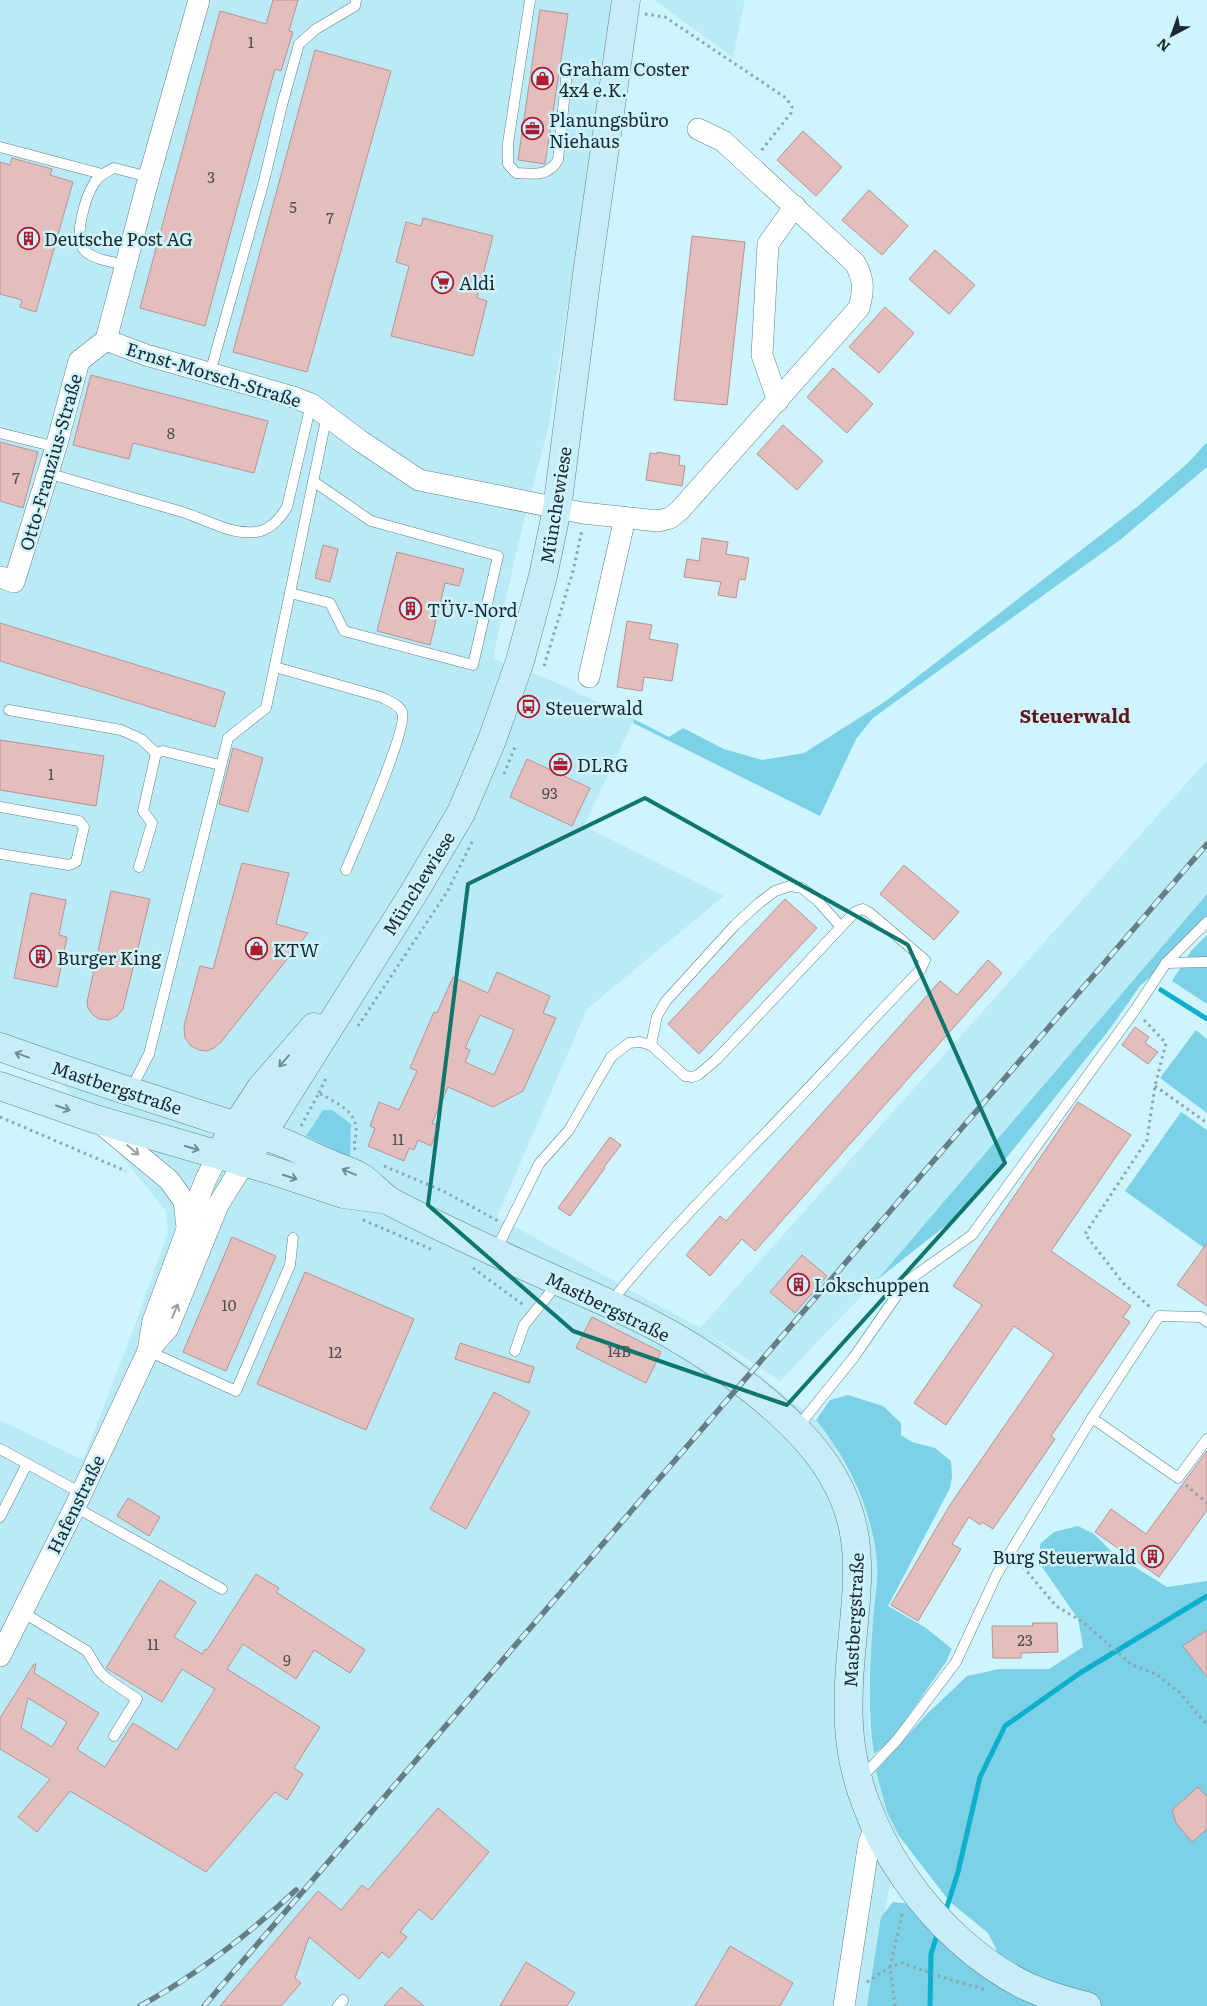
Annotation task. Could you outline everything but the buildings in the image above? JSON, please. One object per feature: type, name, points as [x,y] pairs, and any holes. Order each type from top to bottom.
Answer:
[{"type":"main road","name":"Münchewiese","points":[[261,1135],[283,1103],[441,849],[461,813],[477,777],[520,661],[543,576],[557,509],[587,274],[635,7]]},
{"type":"main road","name":"Münchewiese","points":[[234,1126],[260,1088],[363,972]]},
{"type":"main road","name":"Mastbergstraße","points":[[0,1047],[261,1135],[361,1177],[388,1200],[558,1282],[656,1326],[699,1352],[763,1400],[796,1429],[827,1467],[845,1500],[857,1545],[858,1587],[848,1698],[848,1721],[850,1750],[857,1783],[875,1827],[910,1883],[927,1906],[956,1936],[988,1963],[1028,1987],[1054,1997],[1087,2006]]},
{"type":"main road","name":"Mastbergstraße","points":[[0,1086],[95,1119],[343,1194],[388,1200]]},
{"type":"main road","points":[[231,1159],[234,1126]]},
{"type":"main road","points":[[231,1159],[261,1135]]},
{"type":"street","name":"Ernst-Morsch-Straße","points":[[199,0],[149,177],[106,340],[146,355],[293,397],[319,409],[359,440],[419,480],[557,509],[658,521],[670,518],[680,510],[859,308],[863,293],[862,277],[855,263],[723,141],[698,129]]},
{"type":"street","points":[[778,401],[762,355],[768,244],[794,206]]},
{"type":"street","name":"Otto-Franzius-Straße","points":[[0,577],[14,582],[56,447],[79,361],[106,340]]},
{"type":"street","points":[[589,677],[625,518]]},
{"type":"street","name":"Hafenstraße","points":[[95,1119],[169,1180],[184,1201],[188,1229]]},
{"type":"street","name":"Hafenstraße","points":[[0,1656],[78,1500],[148,1351],[153,1321],[204,1181],[231,1159]]},
{"type":"street","name":"Hafenstraße","points":[[148,1351],[168,1328],[218,1205],[231,1159]]},
{"type":"street","points":[[845,2001],[869,1842],[875,1827]]},
{"type":"lane","points":[[210,373],[264,181],[299,44],[302,39],[316,29],[355,6],[356,0]]},
{"type":"lane","points":[[530,0],[508,143],[508,164],[516,173],[543,174],[554,167],[558,160],[567,71]]},
{"type":"lane","points":[[0,147],[102,174]]},
{"type":"lane","points":[[126,265],[86,253],[80,246],[79,228],[92,190],[102,174],[114,168],[149,177]]},
{"type":"lane","points":[[47,473],[182,511],[223,527],[244,532],[264,530],[278,520],[287,506],[319,409]]},
{"type":"lane","points":[[130,1092],[149,1054],[228,738],[266,708],[313,481],[319,409]]},
{"type":"lane","points":[[0,433],[56,447]]},
{"type":"lane","points":[[290,593],[330,603],[344,631],[473,665],[498,556],[371,521],[313,481]]},
{"type":"lane","points":[[275,667],[381,697],[396,705],[402,712],[402,724],[396,746],[346,870]]},
{"type":"lane","points":[[9,710],[121,730],[141,739],[156,753]]},
{"type":"lane","points":[[156,753],[163,751],[220,765]]},
{"type":"lane","points":[[139,867],[152,823],[143,811],[156,753]]},
{"type":"lane","points":[[0,807],[79,821],[84,827],[76,862],[69,865],[0,854]]},
{"type":"lane","points":[[652,1045],[657,1016],[666,1001],[735,925],[775,891],[790,886],[802,888],[818,901],[841,927]]},
{"type":"lane","points":[[495,1252],[539,1164],[569,1130],[611,1056],[629,1043],[640,1042],[652,1045],[685,1076],[693,1077],[698,1075],[717,1059],[855,912],[863,909],[925,960],[921,969],[749,1151],[699,1200],[645,1260],[610,1304]]},
{"type":"lane","points":[[796,1429],[854,1357],[906,1282],[972,1235],[1135,1010],[1166,963],[1207,922]]},
{"type":"lane","points":[[1166,963],[1207,962]]},
{"type":"lane","points":[[148,1351],[236,1391],[290,1265],[293,1238]]},
{"type":"lane","points":[[515,1351],[524,1325],[558,1282]]},
{"type":"lane","points":[[857,1783],[897,1740],[956,1662],[997,1574],[1092,1418],[1159,1316],[1201,1317],[1207,1322]]},
{"type":"lane","points":[[1092,1418],[1178,1478],[1207,1439]]},
{"type":"lane","points":[[0,1450],[27,1464],[78,1500],[222,1589]]},
{"type":"lane","points":[[0,1517],[27,1464]]},
{"type":"lane","points":[[22,1612],[87,1651],[99,1671],[106,1678],[138,1699],[114,1736]]},
{"type":"path","points":[[635,7],[665,17],[786,98],[792,107],[791,113],[750,165]]},
{"type":"path","points":[[1135,1010],[1166,1044],[1155,1086],[1148,1140],[1085,1234],[1123,1283],[1159,1316]]},
{"type":"path","points":[[1155,1086],[1207,1123]]},
{"type":"path","points":[[288,1145],[303,1123],[319,1093],[344,1107],[353,1117],[356,1130],[353,1144],[354,1150],[360,1156]]},
{"type":"path","points":[[0,1117],[131,1173]]},
{"type":"path","points":[[383,1166],[445,1192],[508,1226]]},
{"type":"path","points":[[361,1220],[436,1251]]},
{"type":"path","points":[[469,1265],[534,1312]]},
{"type":"path","points":[[1178,1478],[1207,1503]]},
{"type":"path","points":[[1011,1551],[1056,1606],[1083,1622],[1132,1664],[1156,1674],[1180,1693],[1207,1725]]},
{"type":"path","points":[[895,2006],[890,1967],[910,1883]]},
{"type":"path","points":[[845,2001],[890,1967],[902,1963],[948,1979]]},
{"type":"highlighted area","points":[[645,798],[908,945],[1005,1163],[787,1405],[573,1331],[428,1205],[468,884]]},
{"type":"shaded area","points":[[0,0],[616,0],[549,424],[518,545],[493,658],[548,679],[634,719],[584,826],[724,896],[587,1009],[497,1217],[700,1328],[1207,760],[1207,894],[877,1280],[780,1381],[707,1333],[816,1420],[833,1441],[871,1522],[877,1565],[869,1678],[869,1724],[876,1771],[887,1812],[899,1836],[867,2006],[0,2006],[0,1420],[83,1460],[132,1333],[168,1232],[166,1211],[34,1049],[0,1035]]},
{"type":"shaded area","points":[[654,0],[745,0],[733,57]]},
{"type":"shaded area","points":[[1207,442],[1207,467],[1120,540],[873,718],[856,739],[820,816],[633,723],[634,719],[669,737],[683,728],[724,749],[762,760],[804,753],[886,701],[1137,507],[1188,463]]},
{"type":"shaded area","points":[[1207,894],[1207,922],[1140,986],[1109,1030],[964,1211],[877,1280]]},
{"type":"shaded area","points":[[1207,935],[1207,1004],[1172,981],[1191,951]]},
{"type":"shaded area","points":[[1196,1030],[1207,1039],[1207,1113],[1160,1078]]},
{"type":"shaded area","points":[[323,1110],[332,1110],[351,1124],[350,1158],[306,1136]]},
{"type":"shaded area","points":[[1181,1112],[1207,1130],[1207,1250],[1125,1191]]},
{"type":"shaded area","points":[[848,1395],[883,1406],[901,1423],[901,1435],[912,1442],[935,1448],[951,1461],[952,1477],[950,1488],[888,1606],[926,1628],[952,1649],[946,1662],[902,1725],[886,1745],[874,1754],[870,1721],[870,1688],[877,1579],[875,1545],[865,1507],[849,1469],[828,1435],[816,1420],[830,1400]]},
{"type":"shaded area","points":[[1078,1526],[1094,1534],[1114,1554],[1167,1587],[1207,1581],[1207,2006],[867,2006],[881,1917],[893,1902],[918,1905],[1013,1983],[988,1933],[950,1902],[899,1836],[887,1812],[876,1771],[926,1715],[967,1676],[999,1669],[1049,1669],[1083,1647],[1078,1619],[1040,1564],[1040,1544],[1054,1532]]},
{"type":"waterway","points":[[1161,990],[1207,1019]]},
{"type":"waterway","points":[[945,1913],[958,1872],[980,1777],[1005,1726],[1080,1673],[1207,1596]]},
{"type":"waterway","points":[[930,2006],[931,1954],[938,1932]]},
{"type":"railway","points":[[204,2006],[1207,844]]},
{"type":"railway","points":[[140,2006],[182,1981],[222,1953],[296,1890]]},
{"type":"place","name":"Graham Coster 4x4 e.K.","points":[[543,78]]},
{"type":"place","name":"Planungsbüro Niehaus","points":[[533,129]]},
{"type":"place","name":"Deutsche Post AG","points":[[28,238]]},
{"type":"place","name":"Aldi","points":[[443,282]]},
{"type":"place","name":"TÜV-Nord","points":[[411,609]]},
{"type":"place","name":"Steuerwald","points":[[529,707]]},
{"type":"place","name":"DLRG","points":[[561,764]]},
{"type":"place","name":"KTW","points":[[257,949]]},
{"type":"place","name":"Burger King","points":[[41,957]]},
{"type":"place","name":"Lokschuppen","points":[[798,1284]]},
{"type":"place","name":"Burg Steuerwald","points":[[1152,1556]]},
{"type":"district","name":"Steuerwald","points":[[1075,715]]}]
